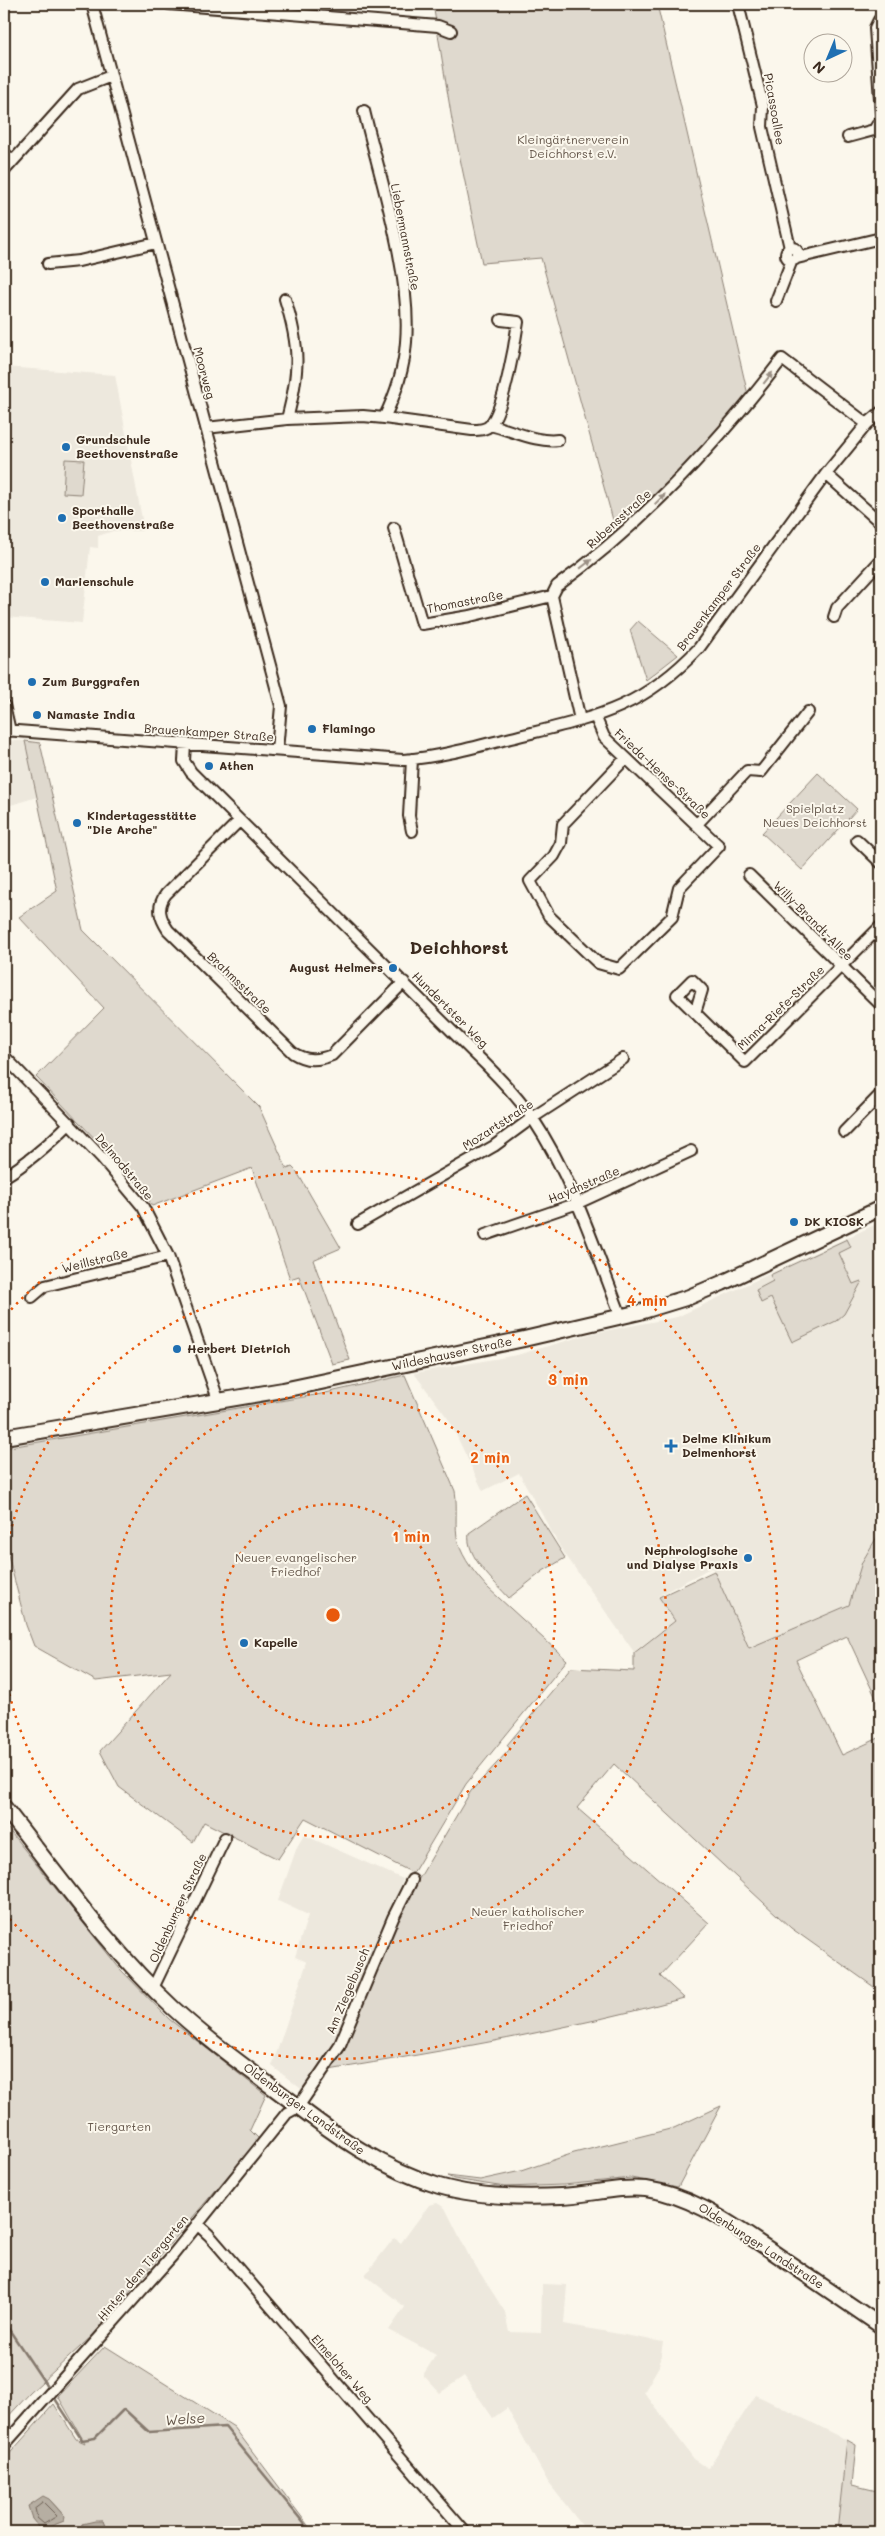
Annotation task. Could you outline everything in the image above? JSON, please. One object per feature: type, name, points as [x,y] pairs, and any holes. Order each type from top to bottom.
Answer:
[{"type":"main road","name":"Wildeshauser Straße","points":[[4,1437],[220,1402],[516,1341],[621,1316],[689,1297],[881,1208]]},
{"type":"main road","name":"Oldenburger Landstraße","points":[[4,1807],[104,1932],[153,1988],[204,2034],[298,2107],[384,2164],[407,2175],[441,2186],[508,2196],[560,2196],[623,2188],[671,2195],[691,2202],[720,2217],[881,2326]]},
{"type":"street","name":"Moorweg","points":[[92,4],[281,706],[277,750]]},
{"type":"street","points":[[169,4],[438,26],[451,30]]},
{"type":"street","name":"Picassoallee","points":[[738,4],[762,106],[762,127],[790,248],[796,250],[794,259]]},
{"type":"street","points":[[881,21],[879,20],[875,28],[881,114]]},
{"type":"street","points":[[4,171],[78,89],[111,76]]},
{"type":"street","name":"Liebermannstraße","points":[[364,111],[399,259],[407,322],[402,372],[384,418]]},
{"type":"street","points":[[848,137],[874,130],[881,119]]},
{"type":"street","points":[[4,153],[13,161]]},
{"type":"street","points":[[776,301],[794,259],[881,238]]},
{"type":"street","points":[[48,264],[79,261],[156,243]]},
{"type":"street","points":[[285,299],[293,325],[298,360],[287,419]]},
{"type":"street","points":[[206,428],[287,419],[363,416],[482,430],[490,425],[500,403],[514,352],[518,322],[501,320]]},
{"type":"street","name":"Rubensstraße","points":[[552,596],[557,586],[613,542],[676,483],[749,402],[782,359],[866,424]]},
{"type":"street","name":"Brauenkamper Straße","points":[[7,731],[412,759],[436,757],[618,709],[642,696],[679,669],[710,634],[826,474],[866,424],[881,412]]},
{"type":"street","points":[[490,425],[516,430],[537,440],[558,440]]},
{"type":"street","points":[[826,474],[881,523]]},
{"type":"street","name":"Thomastraße","points":[[394,528],[422,624],[470,616],[552,596]]},
{"type":"street","points":[[834,617],[837,608],[881,560]]},
{"type":"street","points":[[552,596],[580,720]]},
{"type":"street","points":[[4,706],[7,731]]},
{"type":"street","points":[[697,824],[748,771],[761,772],[808,712]]},
{"type":"street","name":"Frieda-Hense-Straße","points":[[595,716],[604,737],[720,846],[680,888],[672,917],[619,969],[598,963],[550,916],[530,881],[554,856],[561,843],[563,824],[626,758]]},
{"type":"street","name":"Hundertster Weg","points":[[186,744],[184,761],[191,772],[499,1077],[532,1118],[568,1179],[621,1316]]},
{"type":"street","points":[[412,759],[408,816],[412,831]]},
{"type":"street","name":"Brahmsstraße","points":[[240,821],[166,894],[162,899],[160,913],[168,930],[293,1053],[300,1057],[315,1060],[332,1055],[404,982]]},
{"type":"street","points":[[857,840],[881,863]]},
{"type":"street","name":"Willy-Brandt-Allee","points":[[749,875],[881,1005]]},
{"type":"street","points":[[841,966],[881,926]]},
{"type":"street","name":"Minna-Riefe-Straße","points":[[695,1012],[745,1062],[841,966]]},
{"type":"street","name":"Delmodstraße","points":[[4,1056],[70,1123],[143,1208],[168,1256],[220,1402]]},
{"type":"street","name":"Mozartstraße","points":[[358,1224],[494,1146],[532,1118],[623,1059]]},
{"type":"street","points":[[844,1132],[881,1094]]},
{"type":"street","points":[[4,1177],[25,1164],[46,1147],[70,1123]]},
{"type":"street","name":"Haydnstraße","points":[[484,1235],[578,1203],[691,1151]]},
{"type":"street","name":"Weillstraße","points":[[32,1297],[45,1286],[168,1256]]},
{"type":"street","name":"Oldenburger Straße","points":[[153,1988],[225,1838]]},
{"type":"street","name":"Am Ziegelbusch","points":[[298,2107],[339,2047],[393,1918],[412,1880]]},
{"type":"street","name":"Hinter dem Tiergarten","points":[[4,2445],[172,2256],[287,2113],[298,2107]]},
{"type":"street","name":"Elmeloher Weg","points":[[197,2224],[216,2242],[465,2532]]},
{"type":"shaded area","name":"Grundschule Beethovenstraße","points":[[4,367],[115,375],[142,519],[142,531],[113,531],[98,536],[98,548],[90,547],[82,623],[4,617]]},
{"type":"shaded area","points":[[4,740],[25,741],[37,797],[11,805],[4,796]]},
{"type":"shaded area","name":"Delme Klinikum Delmenhorst","points":[[881,1222],[881,1537],[877,1537],[862,1562],[849,1605],[749,1648],[712,1567],[658,1596],[674,1621],[634,1652],[560,1547],[519,1473],[483,1491],[449,1420],[414,1373],[517,1355],[594,1333],[677,1317]]},
{"type":"shaded area","points":[[304,1835],[403,1879],[333,2052],[305,2092],[272,2066],[307,1962],[295,1957],[308,1915],[278,1901],[297,1847]]},
{"type":"shaded area","points":[[437,2203],[445,2208],[468,2254],[505,2312],[509,2332],[541,2333],[542,2284],[567,2285],[564,2324],[663,2342],[659,2366],[644,2392],[694,2459],[708,2468],[756,2395],[847,2440],[837,2532],[587,2532],[548,2482],[507,2408],[493,2418],[464,2376],[440,2393],[423,2375],[436,2355],[389,2330],[405,2307],[365,2275],[394,2238],[401,2243],[429,2205]]},
{"type":"green space","name":"Kleingärtnerverein Deichhorst e.V.","points":[[433,4],[657,4],[748,395],[676,474],[616,531],[541,258],[482,263],[452,120]]},
{"type":"green space","points":[[65,459],[84,460],[81,494],[63,493]]},
{"type":"green space","points":[[638,621],[678,655],[646,680],[630,630]]},
{"type":"green space","points":[[25,741],[40,743],[83,930],[259,1107],[287,1169],[292,1167],[297,1172],[341,1248],[313,1260],[350,1360],[332,1364],[299,1276],[290,1279],[252,1168],[152,1206],[144,1190],[36,1077],[104,1008],[19,917],[57,891]]},
{"type":"green space","name":"Spielplatz Neues Deichhorst","points":[[818,773],[857,809],[802,870],[762,833]]},
{"type":"green space","points":[[847,1239],[851,1247],[839,1253],[853,1284],[861,1281],[861,1283],[844,1314],[836,1321],[792,1342],[771,1298],[761,1303],[756,1290],[773,1281],[770,1275]]},
{"type":"green space","name":"Neuer evangelischer Friedhof","points":[[405,1375],[455,1491],[458,1542],[467,1561],[488,1588],[567,1660],[466,1784],[413,1873],[305,1818],[278,1859],[204,1822],[193,1842],[119,1787],[100,1751],[171,1672],[96,1681],[34,1646],[26,1625],[4,1539],[4,1448],[321,1394]]},
{"type":"green space","points":[[525,1494],[565,1558],[543,1571],[509,1598],[476,1560],[469,1542],[469,1533]]},
{"type":"green space","name":"Neuer katholischer Friedhof","points":[[877,1537],[881,1537],[881,1709],[847,1636],[796,1660],[842,1755],[881,1737],[881,1992],[791,1928],[614,1764],[577,1808],[709,1923],[660,1976],[684,1998],[552,2030],[329,2070],[391,1926],[471,1791],[510,1749],[507,1745],[571,1668],[634,1671],[634,1653],[675,1621],[659,1597],[714,1571],[749,1648],[849,1605],[862,1562]]},
{"type":"green space","name":"Tiergarten","points":[[4,1824],[120,1969],[169,2019],[266,2095],[250,2130],[259,2139],[93,2335],[30,2393],[4,2421]]},
{"type":"green space","points":[[721,2106],[678,2187],[631,2178],[564,2185],[505,2187],[454,2179],[447,2176],[480,2180],[521,2171],[574,2153],[674,2128]]},
{"type":"green space","points":[[105,2346],[234,2427],[313,2532],[107,2532],[103,2521],[82,2524],[82,2532],[4,2532],[4,2460],[54,2404],[76,2439],[85,2443],[58,2396]],"holes":[[[49,2499],[61,2512],[63,2521],[46,2528],[32,2519],[32,2516]]]},
{"type":"green space","points":[[847,2440],[856,2445],[852,2485],[881,2492],[881,2532],[837,2532]]},
{"type":"water","points":[[43,2496],[49,2499],[65,2517],[64,2521],[41,2530],[32,2519],[28,2506]]},
{"type":"water","points":[[103,2521],[107,2532],[82,2532],[82,2524]]},
{"type":"waterway","name":"Welse","points":[[4,2322],[49,2389]]},
{"type":"waterway","name":"Welse","points":[[52,2394],[82,2440],[95,2438],[124,2409],[149,2432],[225,2427],[311,2532]]},
{"type":"place","name":"Grundschule Beethovenstraße","points":[[66,447]]},
{"type":"place","name":"Sporthalle Beethovenstraße","points":[[62,518]]},
{"type":"place","name":"Marienschule","points":[[45,582]]},
{"type":"place","name":"Zum Burggrafen","points":[[32,682]]},
{"type":"place","name":"Namaste India","points":[[37,715]]},
{"type":"place","name":"Flamingo","points":[[312,729]]},
{"type":"place","name":"Athen","points":[[209,766]]},
{"type":"place","name":"Kindertagesstätte \"Die Arche\"","points":[[77,823]]},
{"type":"place","name":"August Helmers","points":[[393,968]]},
{"type":"place","name":"DK KIOSK","points":[[794,1222]]},
{"type":"place","name":"Herbert Dietrich","points":[[177,1349]]},
{"type":"place","name":"Delme Klinikum Delmenhorst","points":[[671,1446]]},
{"type":"place","name":"Nephrologische und Dialyse Praxis","points":[[748,1558]]},
{"type":"place","name":"Kapelle","points":[[244,1643]]},
{"type":"district","name":"Deichhorst","points":[[459,948]]}]
